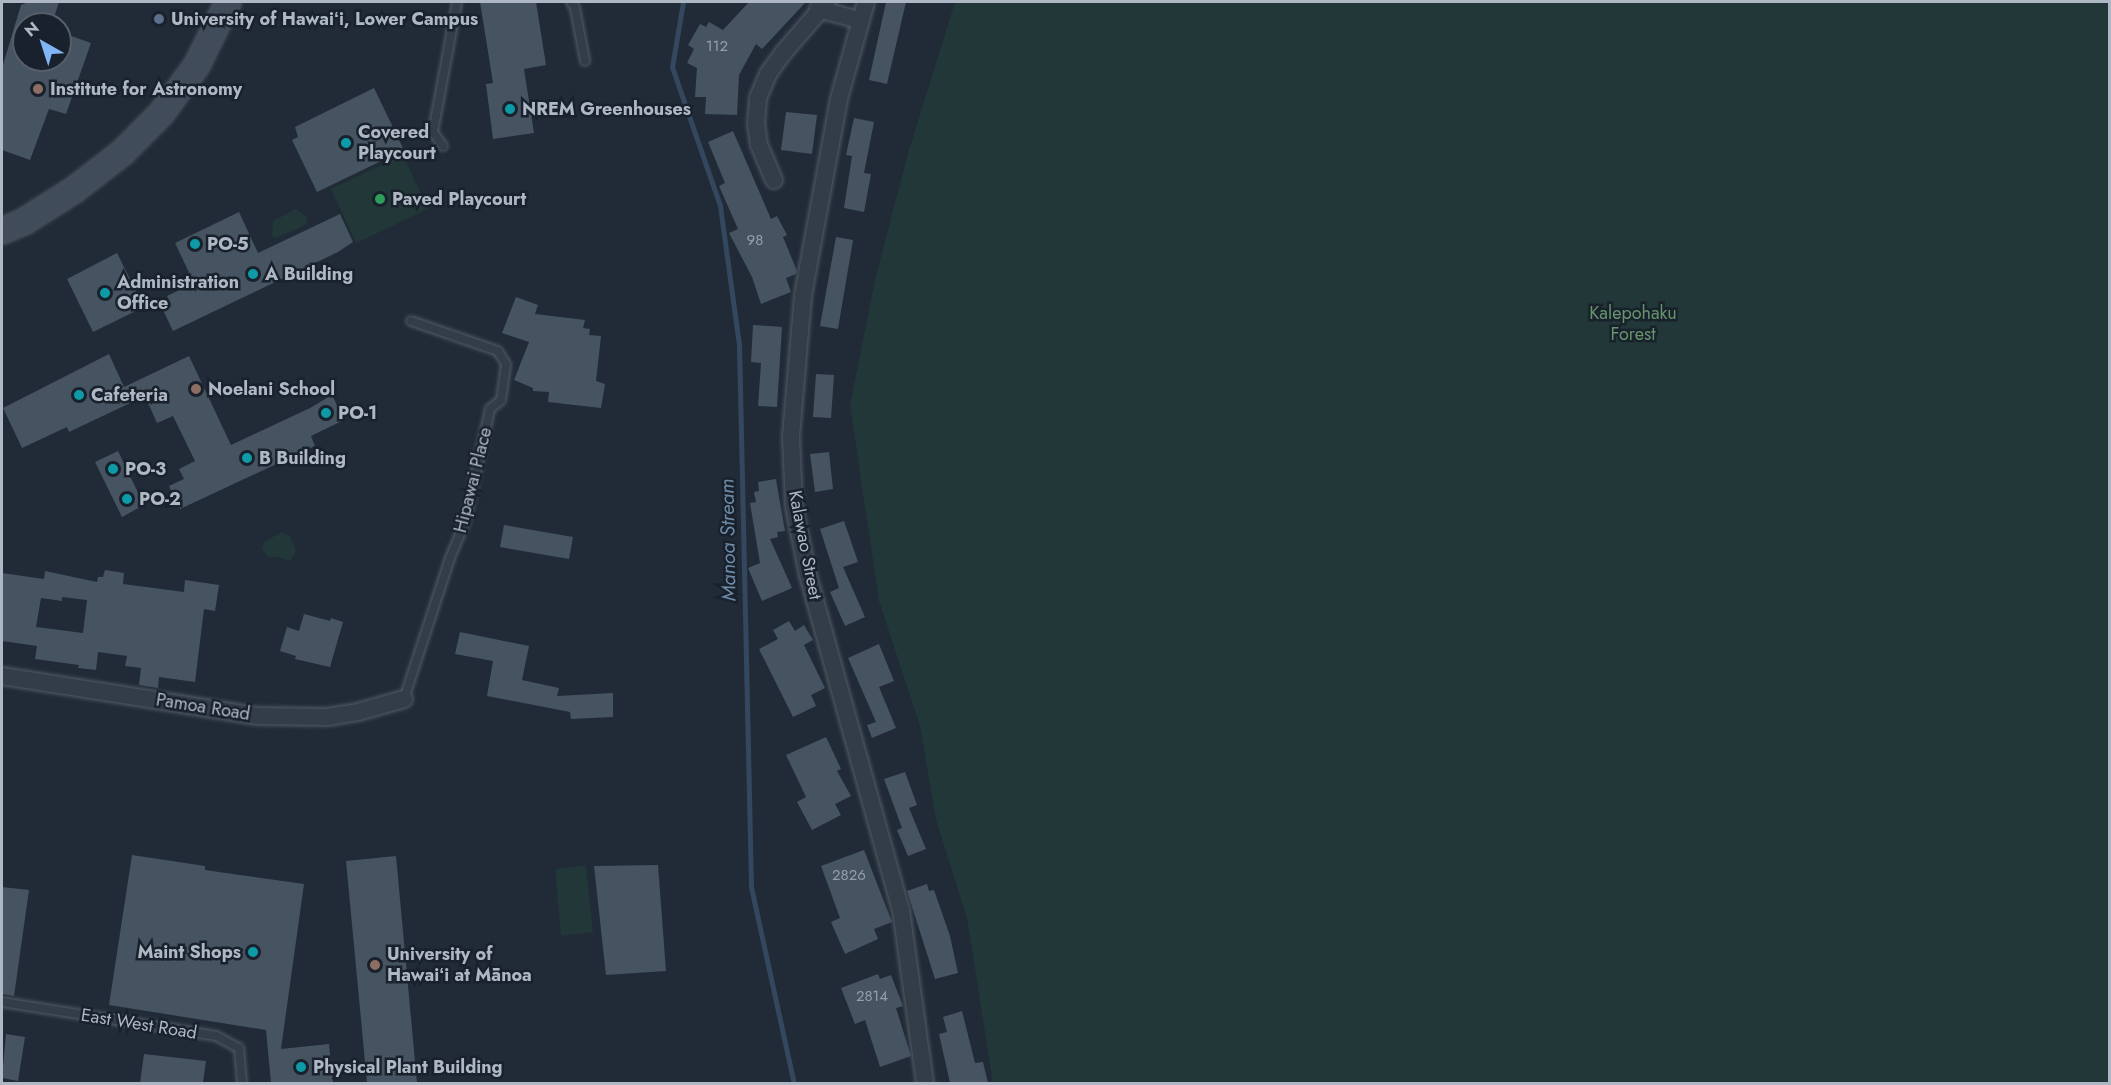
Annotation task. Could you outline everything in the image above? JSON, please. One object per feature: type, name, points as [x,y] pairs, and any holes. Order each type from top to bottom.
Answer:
[{"type":"street","points":[[2,231],[25,220],[74,190],[106,165],[161,114],[197,65],[228,2]]},
{"type":"street","name":"Kalawao Street","points":[[866,2],[859,20],[839,99],[803,296],[791,436],[794,507],[808,575],[901,910],[925,1083]]},
{"type":"street","points":[[774,180],[759,145],[756,123],[758,98],[768,74],[822,5],[859,20]]},
{"type":"street","name":"Pamoa Road","points":[[2,676],[258,716],[327,717],[358,712],[404,699]]},
{"type":"lane","points":[[443,146],[433,132],[457,2]]},
{"type":"lane","points":[[571,2],[575,8],[585,60]]},
{"type":"lane","name":"Hipawai Place","points":[[404,699],[450,558],[465,523],[490,409],[501,400],[506,364],[498,351],[411,321]]},
{"type":"lane","name":"East West Road","points":[[2,1002],[216,1036],[239,1048],[242,1083]]},
{"type":"green space","name":"Kalepohaku Forest","points":[[955,2],[2109,2],[2109,1083],[993,1083],[967,918],[936,820],[920,726],[879,601],[850,405],[875,280],[908,153]]},
{"type":"green space","name":"Paved Playcourt","points":[[403,155],[428,209],[356,243],[331,189]]},
{"type":"green space","points":[[296,209],[306,216],[307,224],[276,238],[272,236],[273,221]]},
{"type":"green space","points":[[282,532],[290,536],[296,551],[290,561],[279,557],[268,557],[262,548],[264,542]]},
{"type":"green space","points":[[586,865],[593,932],[561,936],[555,869]]},
{"type":"building","name":"Institute for Astronomy","points":[[28,2],[59,2],[56,12],[19,12],[21,5]]},
{"type":"building","points":[[480,2],[536,2],[546,65],[524,69],[534,133],[493,139],[486,84],[493,83]]},
{"type":"building","points":[[749,2],[806,2],[762,49],[756,44],[739,75],[737,115],[705,114],[706,97],[695,97],[697,68],[687,63],[694,49],[688,45],[700,24],[706,27],[709,22],[723,30]]},
{"type":"building","points":[[886,2],[906,2],[887,84],[869,80]]},
{"type":"building","name":"Institute for Astronomy","points":[[12,35],[12,72],[72,72],[72,36],[91,43],[66,114],[49,109],[30,160],[2,150],[2,68]]},
{"type":"building","name":"Covered Playcourt","points":[[374,88],[404,150],[317,192],[292,140],[298,137],[295,127]]},
{"type":"building","points":[[786,112],[817,115],[812,154],[781,150]]},
{"type":"building","points":[[854,118],[874,122],[864,173],[871,174],[864,212],[844,208],[852,156],[846,155]]},
{"type":"building","points":[[733,131],[771,219],[777,216],[787,235],[783,237],[797,271],[796,274],[786,278],[791,292],[761,304],[752,277],[729,233],[738,229],[719,186],[725,183],[708,142]]},
{"type":"building","name":"A Building","points":[[239,212],[258,253],[340,214],[353,242],[338,252],[173,331],[162,308],[171,304],[167,296],[194,283],[175,243]]},
{"type":"building","points":[[836,237],[853,240],[838,329],[820,326]]},
{"type":"building","name":"Administration Office","points":[[117,253],[144,307],[93,332],[67,279]]},
{"type":"building","points":[[516,297],[538,305],[535,314],[585,320],[583,328],[590,329],[589,335],[601,336],[596,381],[605,384],[601,408],[548,402],[549,392],[533,391],[533,388],[514,380],[529,342],[502,333]]},
{"type":"building","points":[[753,325],[782,327],[777,407],[758,406],[761,363],[751,362]]},
{"type":"building","points":[[109,354],[124,387],[189,356],[231,445],[310,408],[332,395],[344,420],[311,436],[315,446],[180,509],[169,486],[184,479],[179,469],[195,461],[173,416],[157,423],[145,396],[69,432],[67,427],[22,448],[3,408]]},
{"type":"building","points":[[816,374],[834,375],[831,418],[813,417]]},
{"type":"building","points":[[118,451],[144,505],[122,517],[95,462]]},
{"type":"building","points":[[829,452],[833,489],[815,492],[810,454]]},
{"type":"building","points":[[776,479],[785,531],[777,532],[778,537],[770,539],[792,588],[762,601],[748,568],[760,563],[750,503],[756,502],[754,492],[759,491],[758,482]]},
{"type":"building","points":[[844,521],[858,562],[843,567],[865,617],[845,626],[830,592],[839,588],[820,529]]},
{"type":"building","points":[[504,525],[573,537],[569,559],[500,547]]},
{"type":"building","points":[[105,570],[124,573],[123,584],[184,592],[185,580],[219,585],[215,611],[204,609],[195,682],[159,677],[158,688],[139,685],[141,668],[125,666],[127,656],[98,652],[96,670],[78,668],[79,665],[35,659],[37,646],[2,641],[2,573],[44,579],[45,571],[97,582],[98,577],[103,577]],"holes":[[[62,597],[87,600],[83,633],[36,627],[41,598],[62,601]]]},
{"type":"building","points":[[304,614],[343,622],[330,667],[295,659],[296,656],[280,651],[287,627],[299,631]]},
{"type":"building","points":[[789,621],[795,631],[804,625],[813,640],[804,645],[825,688],[811,695],[816,706],[793,717],[759,649],[778,639],[773,630]]},
{"type":"building","points":[[460,632],[529,646],[522,680],[559,688],[557,696],[613,693],[613,717],[571,719],[570,712],[487,696],[493,661],[455,654]]},
{"type":"building","points":[[879,644],[894,681],[879,687],[896,728],[872,738],[867,725],[876,722],[848,658]]},
{"type":"building","points":[[826,737],[841,769],[837,771],[851,796],[835,804],[841,815],[812,830],[797,802],[806,797],[786,755]]},
{"type":"building","points":[[905,772],[917,805],[909,808],[926,849],[908,856],[897,830],[902,828],[884,779]]},
{"type":"building","points":[[864,850],[892,922],[874,929],[878,939],[845,954],[831,922],[840,918],[821,866]]},
{"type":"building","points":[[132,855],[205,866],[205,870],[304,884],[281,1049],[329,1044],[333,1083],[271,1083],[266,1030],[109,1005]]},
{"type":"building","points":[[396,856],[417,1083],[367,1083],[346,861]]},
{"type":"building","points":[[658,865],[666,971],[606,975],[594,866]]},
{"type":"building","points":[[927,884],[929,891],[934,890],[950,936],[958,973],[935,979],[907,891]]},
{"type":"building","points":[[2,887],[29,890],[14,996],[2,994]]},
{"type":"building","points":[[878,974],[880,979],[891,975],[903,1006],[896,1008],[911,1056],[880,1067],[865,1020],[855,1024],[841,988]]},
{"type":"building","points":[[962,1011],[975,1063],[983,1062],[988,1083],[950,1083],[939,1034],[947,1032],[943,1017]]},
{"type":"building","points":[[6,1034],[25,1037],[18,1081],[2,1078]]},
{"type":"building","points":[[144,1054],[206,1061],[203,1083],[140,1083]]},
{"type":"waterway","name":"Manoa Stream","points":[[683,2],[672,67],[720,206],[739,344],[751,887],[794,1084]]},
{"type":"place","name":"University of Hawaiʻi, Lower Campus","points":[[159,19]]},
{"type":"place","name":"Institute for Astronomy","points":[[38,89]]},
{"type":"place","name":"NREM Greenhouses","points":[[510,109]]},
{"type":"place","name":"Covered Playcourt","points":[[346,143]]},
{"type":"place","name":"Paved Playcourt","points":[[380,199]]},
{"type":"place","name":"PO-5","points":[[195,244]]},
{"type":"place","name":"A Building","points":[[253,274]]},
{"type":"place","name":"Administration Office","points":[[105,293]]},
{"type":"place","name":"Noelani School","points":[[196,389]]},
{"type":"place","name":"Cafeteria","points":[[79,395]]},
{"type":"place","name":"PO-1","points":[[326,413]]},
{"type":"place","name":"B Building","points":[[247,458]]},
{"type":"place","name":"PO-3","points":[[113,469]]},
{"type":"place","name":"PO-2","points":[[127,499]]},
{"type":"place","name":"Maint Shops","points":[[253,952]]},
{"type":"place","name":"University of Hawaiʻi at Mānoa","points":[[375,965]]},
{"type":"place","name":"Physical Plant Building","points":[[301,1067]]}]
